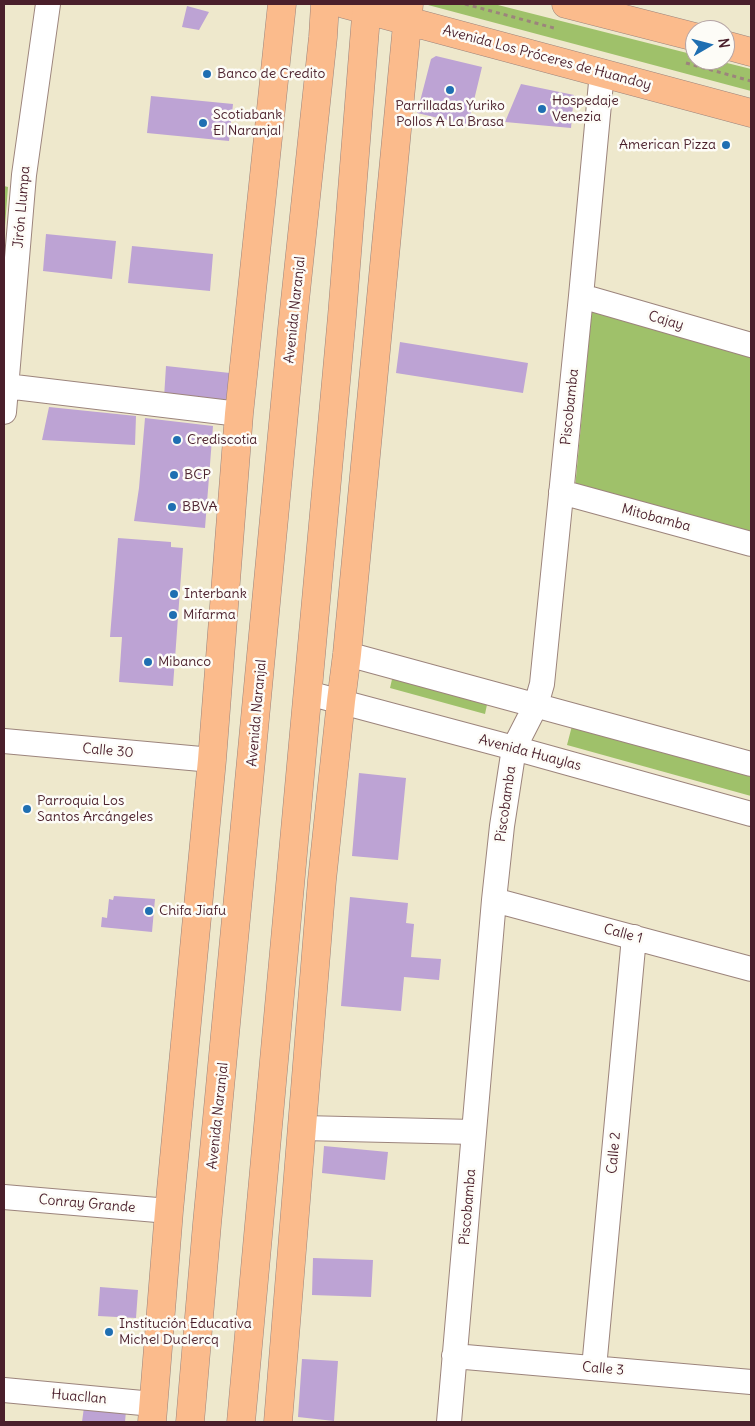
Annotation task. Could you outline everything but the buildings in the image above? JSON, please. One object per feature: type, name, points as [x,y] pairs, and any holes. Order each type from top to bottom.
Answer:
[{"type":"main road","points":[[153,1413],[169,1211],[212,760],[239,414],[282,4]]},
{"type":"main road","name":"Avenida Naranjal","points":[[190,1422],[291,338],[325,4]]},
{"type":"main road","points":[[566,4],[605,9],[685,35]]},
{"type":"main road","points":[[241,1422],[342,316],[359,6]]},
{"type":"main road","name":"Avenida Los Próceres de Huandoy","points":[[359,6],[408,12],[602,72],[751,113]]},
{"type":"main road","points":[[278,1422],[322,880],[347,654],[408,12]]},
{"type":"main road","points":[[735,48],[751,52]]},
{"type":"street","name":"Jirón Llumpa","points":[[4,412],[14,172],[48,4]]},
{"type":"street","name":"Piscobamba","points":[[449,1422],[502,826],[514,748],[536,705],[542,684],[602,72]]},
{"type":"street","name":"Cajay","points":[[581,296],[751,345]]},
{"type":"street","points":[[6,386],[239,414]]},
{"type":"street","name":"Mitobamba","points":[[562,492],[751,544]]},
{"type":"street","points":[[347,654],[751,764]]},
{"type":"street","name":"Avenida Huaylas","points":[[308,693],[751,814]]},
{"type":"street","name":"Calle 30","points":[[4,741],[212,760]]},
{"type":"street","name":"Calle 1","points":[[494,900],[751,969]]},
{"type":"street","name":"Calle 2","points":[[594,1368],[634,937]]},
{"type":"street","points":[[302,1128],[474,1132]]},
{"type":"street","name":"Conray Grande","points":[[4,1197],[169,1211]]},
{"type":"street","name":"Calle 3","points":[[454,1356],[751,1382]]},
{"type":"street","name":"Huacllan","points":[[4,1390],[153,1413]]},
{"type":"green space","points":[[494,4],[685,52],[685,70],[735,70],[735,65],[751,69],[751,91],[428,5]]},
{"type":"green space","points":[[4,186],[8,187],[4,239]]},
{"type":"green space","points":[[592,309],[751,355],[751,536],[575,488]]},
{"type":"green space","points":[[393,675],[488,700],[485,714],[390,688]]},
{"type":"green space","points":[[573,722],[751,773],[751,796],[567,745]]},
{"type":"place","name":"Banco de Credito","points":[[207,74]]},
{"type":"place","name":"Parrilladas Yuriko Pollos A La Brasa","points":[[450,90]]},
{"type":"place","name":"Hospedaje Venezia","points":[[542,109]]},
{"type":"place","name":"Scotiabank El Naranjal","points":[[203,123]]},
{"type":"place","name":"American Pizza","points":[[726,145]]},
{"type":"place","name":"Crediscotia","points":[[177,440]]},
{"type":"place","name":"BCP","points":[[174,475]]},
{"type":"place","name":"BBVA","points":[[172,507]]},
{"type":"place","name":"Interbank","points":[[174,594]]},
{"type":"place","name":"Mifarma","points":[[173,615]]},
{"type":"place","name":"Mibanco","points":[[148,662]]},
{"type":"place","name":"Parroquia Los Santos Arcángeles","points":[[27,809]]},
{"type":"place","name":"Chifa Jiafu","points":[[149,911]]},
{"type":"place","name":"Institución Educativa Michel Duclercq","points":[[109,1332]]}]
